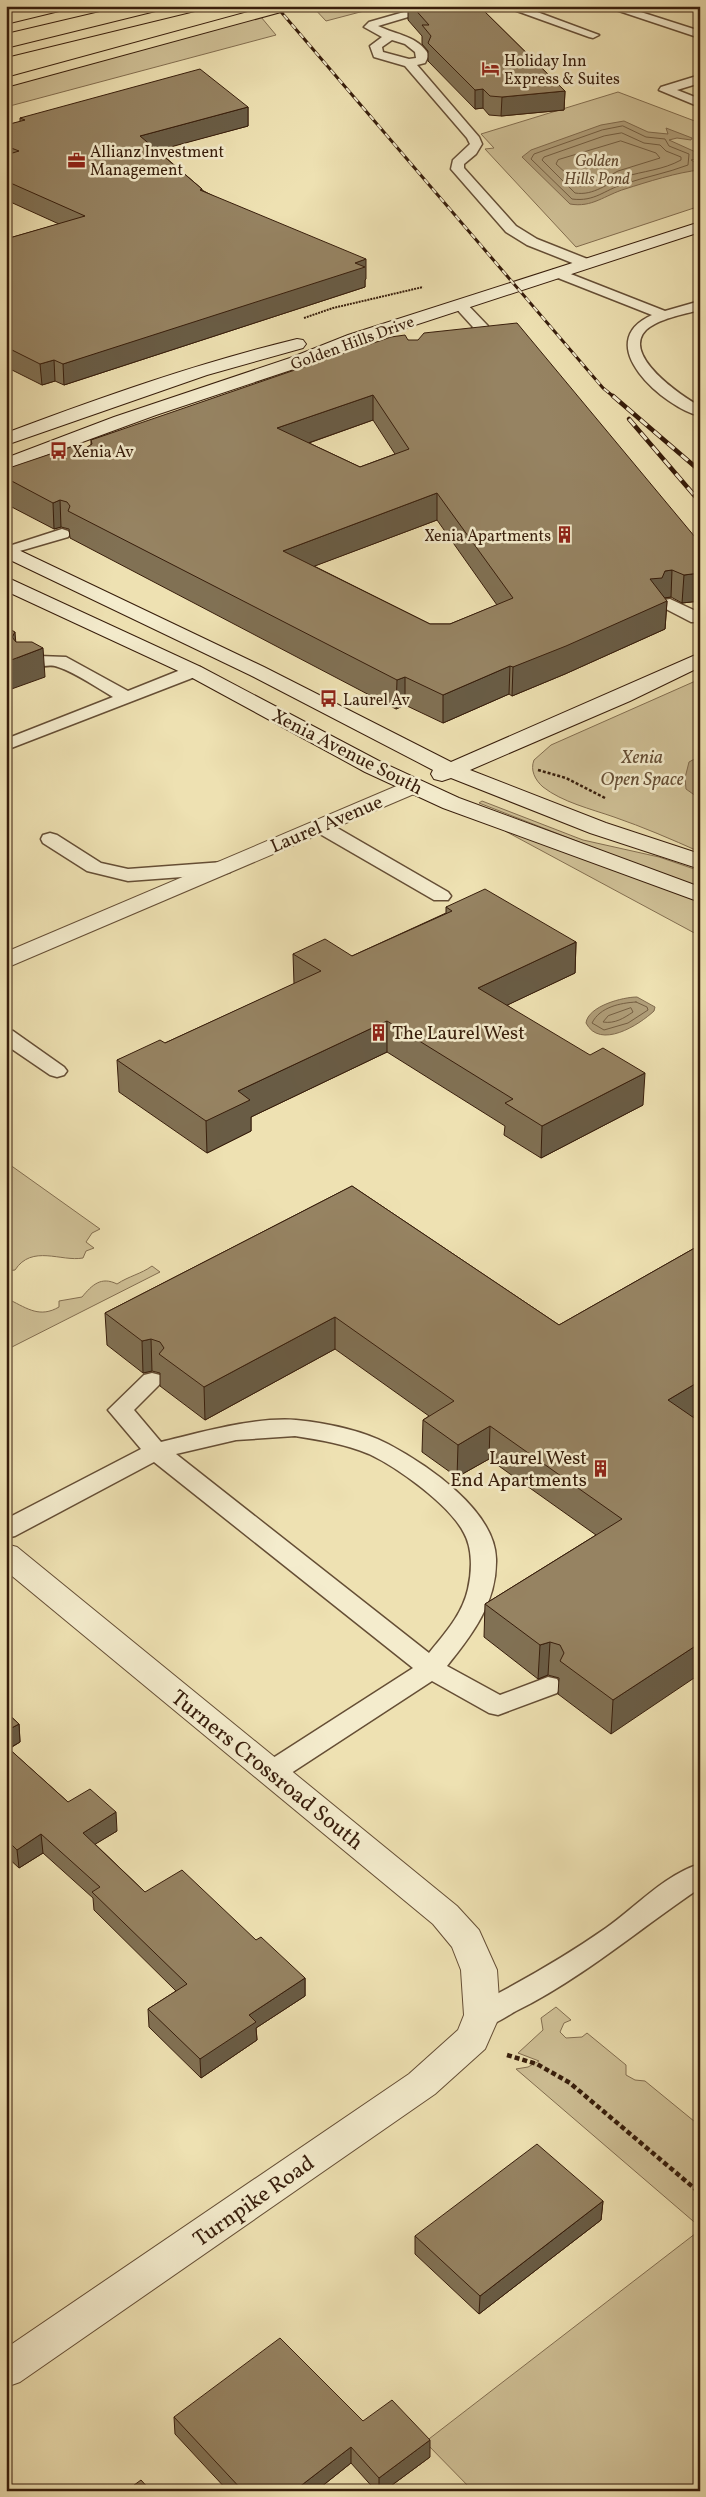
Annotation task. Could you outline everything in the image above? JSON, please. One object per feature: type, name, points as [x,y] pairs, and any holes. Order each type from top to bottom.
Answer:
[{"type":"highway","points":[[6,19],[62,6]]},
{"type":"highway","points":[[6,30],[103,6]]},
{"type":"highway","points":[[6,53],[198,6]]},
{"type":"highway","points":[[6,69],[259,6]]},
{"type":"highway","points":[[6,83],[287,6]]},
{"type":"street","name":"Golden Hills Drive","points":[[6,439],[90,408],[201,371],[307,341],[568,257],[700,210]]},
{"type":"street","name":"Golden Hills Drive","points":[[6,464],[120,422],[311,358],[363,336],[700,227]]},
{"type":"street","name":"Xenia Avenue South","points":[[8,551],[257,671],[450,770],[598,828],[700,862]]},
{"type":"street","name":"Xenia Avenue South","points":[[6,583],[194,672],[413,786],[451,803],[700,895]]},
{"type":"street","name":"Laurel Avenue","points":[[6,961],[622,696],[700,659]]},
{"type":"street","name":"Turners Crossroad South","points":[[6,1554],[450,1921],[467,1940],[478,1970],[482,2015]]},
{"type":"street","name":"Turnpike Road","points":[[6,2370],[422,2084],[472,2039],[482,2015]]},
{"type":"lane","points":[[390,36],[376,46],[378,54],[409,63],[421,60],[423,55],[420,48],[411,42],[390,36],[370,27],[439,6]]},
{"type":"lane","points":[[509,6],[593,35]]},
{"type":"lane","points":[[610,6],[700,35]]},
{"type":"lane","points":[[409,63],[473,137],[476,144],[472,151],[458,163],[457,169],[511,229],[532,242],[585,264]]},
{"type":"lane","points":[[700,79],[665,90],[700,103]]},
{"type":"lane","points":[[558,273],[666,316]]},
{"type":"lane","points":[[460,305],[482,326],[473,337],[467,350]]},
{"type":"lane","points":[[700,305],[666,316],[639,329],[634,342],[635,354],[648,375],[668,392],[700,412]]},
{"type":"lane","points":[[47,450],[66,459]]},
{"type":"lane","points":[[8,551],[62,534]]},
{"type":"lane","points":[[688,601],[698,619]]},
{"type":"lane","points":[[670,604],[698,619]]},
{"type":"lane","points":[[25,665],[39,661],[60,661],[129,698]]},
{"type":"lane","points":[[6,745],[194,672]]},
{"type":"lane","points":[[320,826],[441,896]]},
{"type":"lane","points":[[50,839],[94,867],[128,875],[223,868]]},
{"type":"lane","points":[[6,1035],[57,1071]]},
{"type":"lane","points":[[152,1380],[120,1410],[156,1451],[431,1669],[498,1706],[548,1686]]},
{"type":"lane","points":[[6,1530],[156,1451],[236,1432],[295,1428],[341,1436],[378,1449],[421,1476],[458,1506],[476,1532],[484,1557],[481,1589],[468,1622],[431,1669],[272,1772]]},
{"type":"lane","points":[[482,2015],[536,1988],[573,1965],[618,1934],[652,1906],[700,1874]]},
{"type":"path","points":[[507,2055],[537,2064],[570,2083],[700,2193]]},
{"type":"green space","points":[[312,6],[383,6],[326,21]]},
{"type":"green space","points":[[261,17],[276,35],[6,107],[6,87]]},
{"type":"green space","name":"Golden Hills Pond","points":[[618,92],[700,123],[700,206],[576,247],[485,149],[494,148],[481,134]]},
{"type":"green space","name":"Xenia Open Space","points":[[700,679],[700,852],[636,825],[568,801],[543,787],[536,778],[533,771],[534,760],[551,745]]},
{"type":"green space","name":"Xenia Open Space","points":[[482,801],[583,840],[659,857],[700,871],[700,889],[479,803]]},
{"type":"green space","points":[[505,831],[563,850],[700,902],[700,936]]},
{"type":"green space","points":[[6,1162],[100,1229],[92,1233],[86,1242],[94,1248],[86,1251],[83,1258],[38,1256],[22,1262],[15,1270],[6,1271]]},
{"type":"green space","points":[[152,1266],[160,1272],[6,1350],[6,1288],[10,1290],[10,1300],[34,1311],[46,1312],[59,1307],[59,1301],[82,1297],[97,1283],[106,1281],[117,1284]]},
{"type":"green space","points":[[556,2007],[571,2020],[564,2023],[560,2032],[566,2038],[582,2037],[587,2033],[626,2065],[626,2075],[635,2080],[645,2081],[700,2126],[700,2227],[516,2069],[528,2067],[539,2061],[518,2053],[543,2030],[541,2018]]},
{"type":"green space","points":[[700,2230],[700,2491],[473,2491],[425,2442]]},
{"type":"water","name":"Golden Hills Pond","points":[[624,121],[648,132],[668,134],[666,128],[692,138],[691,140],[677,138],[669,140],[700,154],[700,158],[691,160],[698,164],[700,170],[653,180],[592,203],[578,205],[570,204],[522,157],[531,150],[601,125]]},
{"type":"water","points":[[700,756],[700,799],[686,789],[685,778],[689,762]]},
{"type":"water","points":[[637,997],[655,1007],[654,1011],[647,1017],[630,1028],[610,1035],[600,1034],[592,1031],[586,1023],[588,1017],[599,1007],[615,1001]]},
{"type":"building","name":"Holiday Inn Express & Suites","points":[[412,6],[479,6],[565,91],[502,97],[490,96],[483,89],[475,90],[428,43],[431,36],[422,25],[429,25]]},
{"type":"building","points":[[200,69],[248,107],[140,136],[202,189],[200,190],[366,259],[355,263],[365,267],[63,364],[54,360],[40,364],[6,347],[6,239],[85,216],[6,181],[6,155],[19,151],[6,146],[6,125],[25,120],[20,118]]},
{"type":"building","name":"Xenia Apartments","points":[[517,323],[700,543],[700,573],[684,575],[672,570],[665,571],[662,578],[650,579],[667,601],[566,646],[513,667],[510,666],[443,695],[405,677],[397,680],[68,511],[70,506],[67,502],[60,500],[53,503],[6,478],[6,469],[74,446],[84,449],[92,444],[91,440],[391,337],[405,335],[408,340],[418,340],[424,333]],"holes":[[[373,395],[409,449],[360,467],[277,428]],[[437,493],[513,598],[450,624],[430,624],[283,551]]]},
{"type":"building","points":[[700,333],[700,354],[698,354]]},
{"type":"building","points":[[6,627],[15,632],[12,637],[16,642],[32,642],[43,648],[6,662]]},
{"type":"building","name":"The Laurel West","points":[[485,889],[576,942],[478,988],[590,1055],[603,1048],[645,1073],[542,1126],[505,1103],[513,1099],[387,1021],[238,1091],[250,1100],[206,1121],[117,1060],[160,1040],[165,1043],[321,971],[293,954],[325,939],[352,956],[452,911],[446,907]]},
{"type":"building","name":"Laurel West End Apartments","points":[[352,1186],[559,1325],[700,1245],[700,1381],[668,1400],[700,1422],[700,1643],[613,1700],[560,1661],[564,1653],[560,1645],[550,1642],[540,1645],[485,1604],[622,1519],[490,1426],[458,1445],[423,1420],[454,1401],[335,1317],[204,1387],[159,1354],[164,1348],[160,1342],[151,1339],[142,1341],[105,1313]]},
{"type":"building","points":[[6,1712],[19,1724],[6,1731]]},
{"type":"building","points":[[6,1746],[68,1802],[90,1789],[116,1812],[83,1833],[145,1892],[182,1870],[256,1940],[261,1937],[305,1978],[249,2015],[256,2022],[200,2059],[148,2009],[187,1984],[92,1892],[100,1887],[41,1834],[17,1850],[6,1839]]},
{"type":"building","points":[[537,2144],[603,2201],[480,2296],[415,2236]]},
{"type":"building","points":[[280,2338],[363,2421],[392,2400],[430,2440],[379,2478],[351,2447],[294,2491],[243,2491],[174,2417]]},
{"type":"building","points":[[141,2480],[151,2491],[126,2491]]},
{"type":"railway","points":[[276,6],[603,388],[614,397]]},
{"type":"railway","points":[[613,396],[700,471]]},
{"type":"railway","points":[[629,419],[700,502]]},
{"type":"place","name":"Holiday Inn Express & Suites","points":[[490,69]]},
{"type":"place","name":"Allianz Investment Management","points":[[76,160]]},
{"type":"place","name":"Xenia Av","points":[[58,451]]},
{"type":"place","name":"Xenia Apartments","points":[[565,535]]},
{"type":"place","name":"Laurel Av","points":[[329,699]]},
{"type":"place","name":"The Laurel West","points":[[378,1032]]},
{"type":"place","name":"Laurel West End Apartments","points":[[601,1468]]}]
